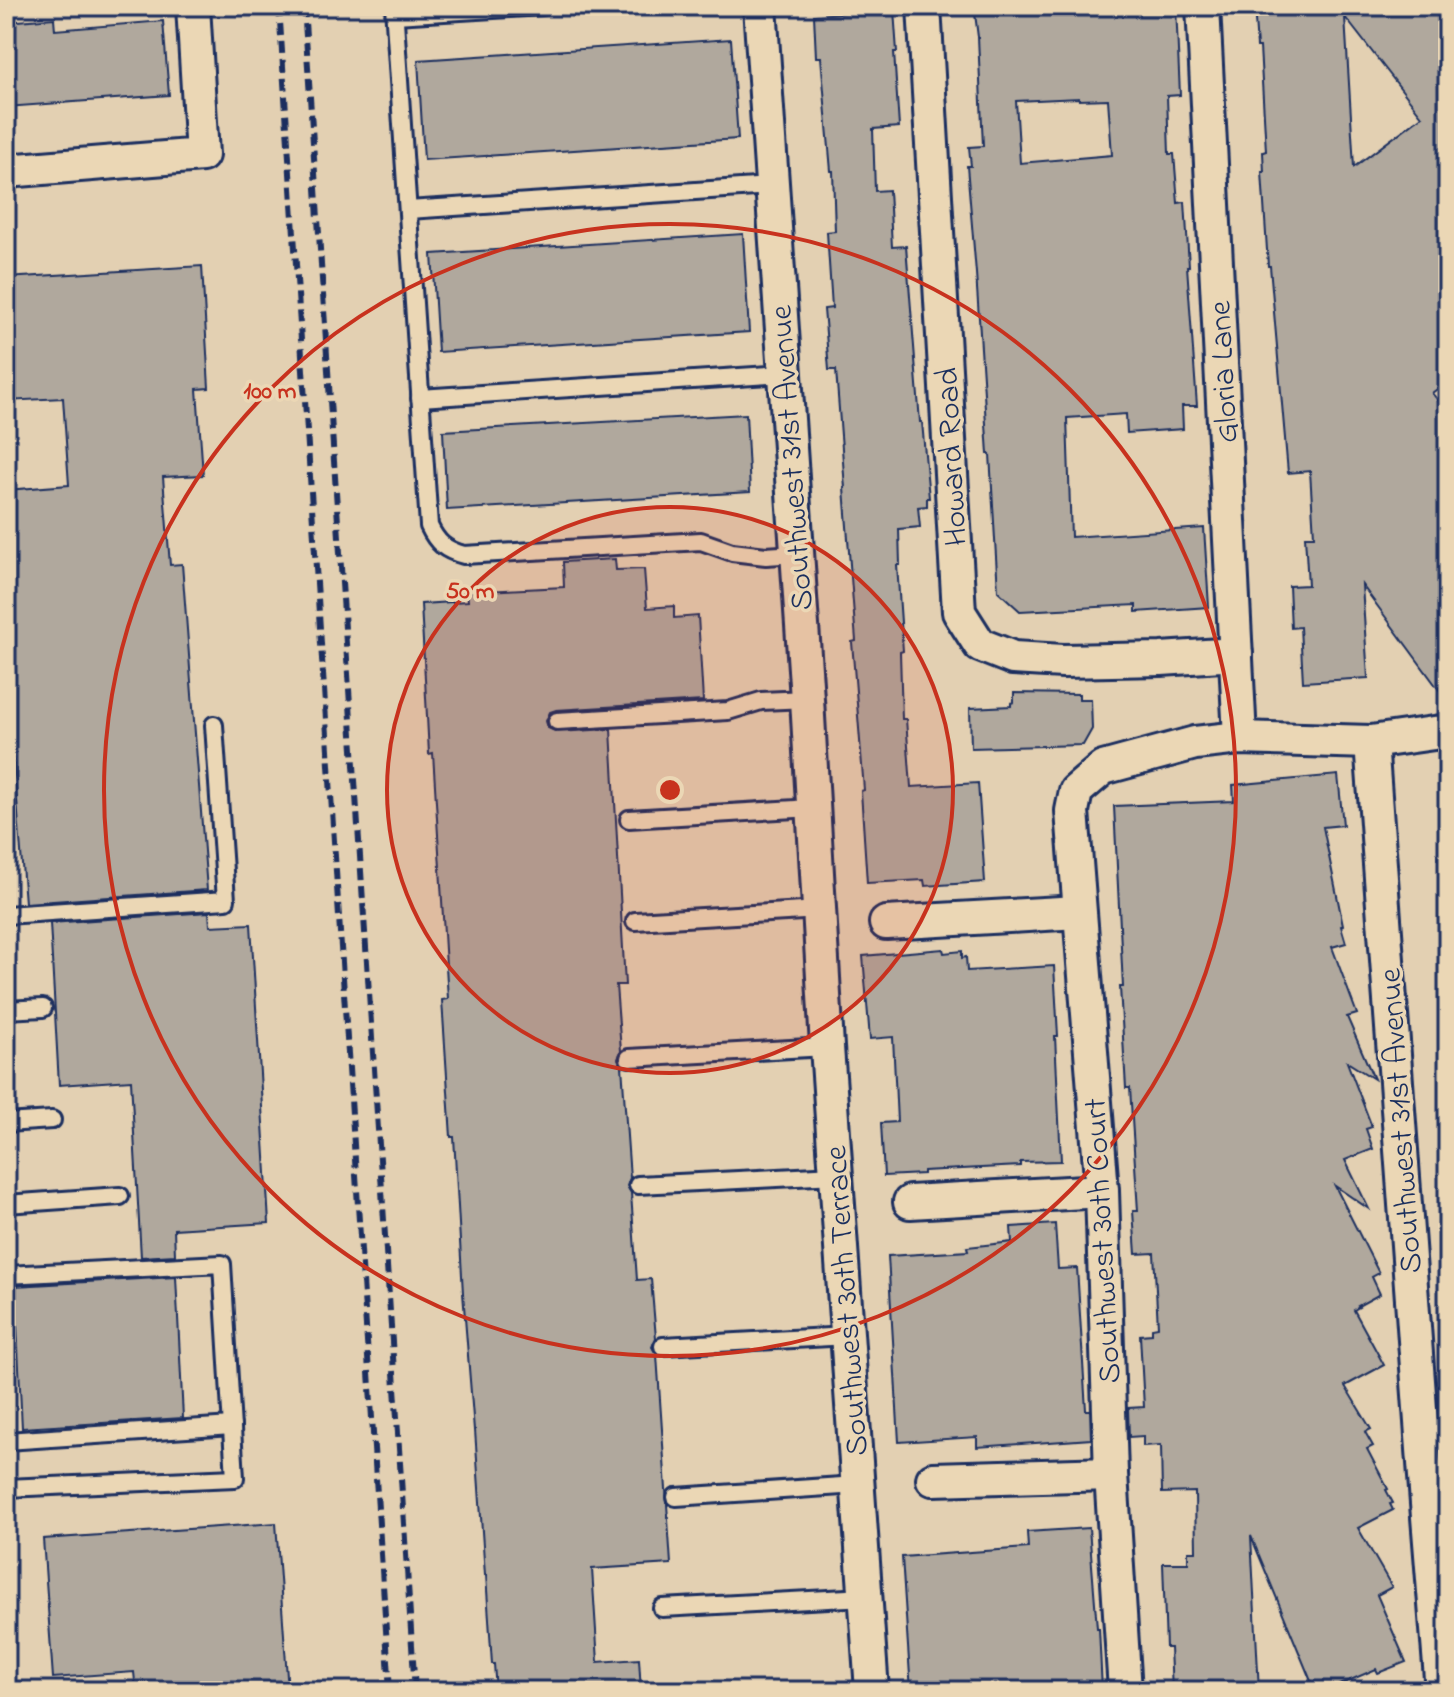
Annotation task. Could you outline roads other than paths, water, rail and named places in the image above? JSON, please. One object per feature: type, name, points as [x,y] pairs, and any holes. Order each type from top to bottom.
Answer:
[{"type":"street","points":[[6,171],[202,155],[193,6]]},
{"type":"street","name":"Southwest 31st Avenue","points":[[760,6],[820,910]]},
{"type":"street","name":"Howard Road","points":[[924,6],[959,612],[980,645],[1013,658],[1133,660],[1236,654]]},
{"type":"street","name":"Gloria Lane","points":[[1203,6],[1240,738]]},
{"type":"street","points":[[1240,738],[1371,742],[1448,731]]},
{"type":"street","name":"Southwest 30th Court","points":[[1125,1691],[1111,1474],[1102,1191],[1072,811],[1076,791],[1103,768],[1195,743],[1240,738]]},
{"type":"street","name":"Southwest 31st Avenue","points":[[1371,742],[1438,1516],[1442,1691]]},
{"type":"street","name":"Southwest 30th Terrace","points":[[820,910],[872,1691]]},
{"type":"street","points":[[886,923],[1079,912]]},
{"type":"street","points":[[910,1202],[1102,1191]]},
{"type":"street","points":[[933,1479],[1111,1474]]},
{"type":"lane","points":[[542,6],[395,11],[429,526],[436,541],[448,550],[464,555],[701,541],[732,552],[766,556],[796,554]]},
{"type":"lane","points":[[408,210],[771,186]]},
{"type":"lane","points":[[420,398],[784,374]]},
{"type":"lane","points":[[557,721],[728,711],[761,701],[807,699]]},
{"type":"lane","points":[[6,915],[226,900],[214,725]]},
{"type":"lane","points":[[629,819],[813,808]]},
{"type":"lane","points":[[635,921],[820,910]]},
{"type":"lane","points":[[6,1010],[43,1008]]},
{"type":"lane","points":[[629,1058],[827,1047]]},
{"type":"lane","points":[[6,1123],[52,1120]]},
{"type":"lane","points":[[638,1185],[836,1175]]},
{"type":"lane","points":[[6,1204],[120,1196]]},
{"type":"lane","points":[[6,1275],[222,1264],[235,1478],[6,1488]]},
{"type":"lane","points":[[663,1346],[848,1336]]},
{"type":"lane","points":[[6,1441],[232,1426]]},
{"type":"lane","points":[[676,1497],[857,1485]]},
{"type":"lane","points":[[662,1608],[866,1597]]},
{"type":"railway","points":[[279,6],[390,1691]]},
{"type":"railway","points":[[304,6],[415,1691]]}]
